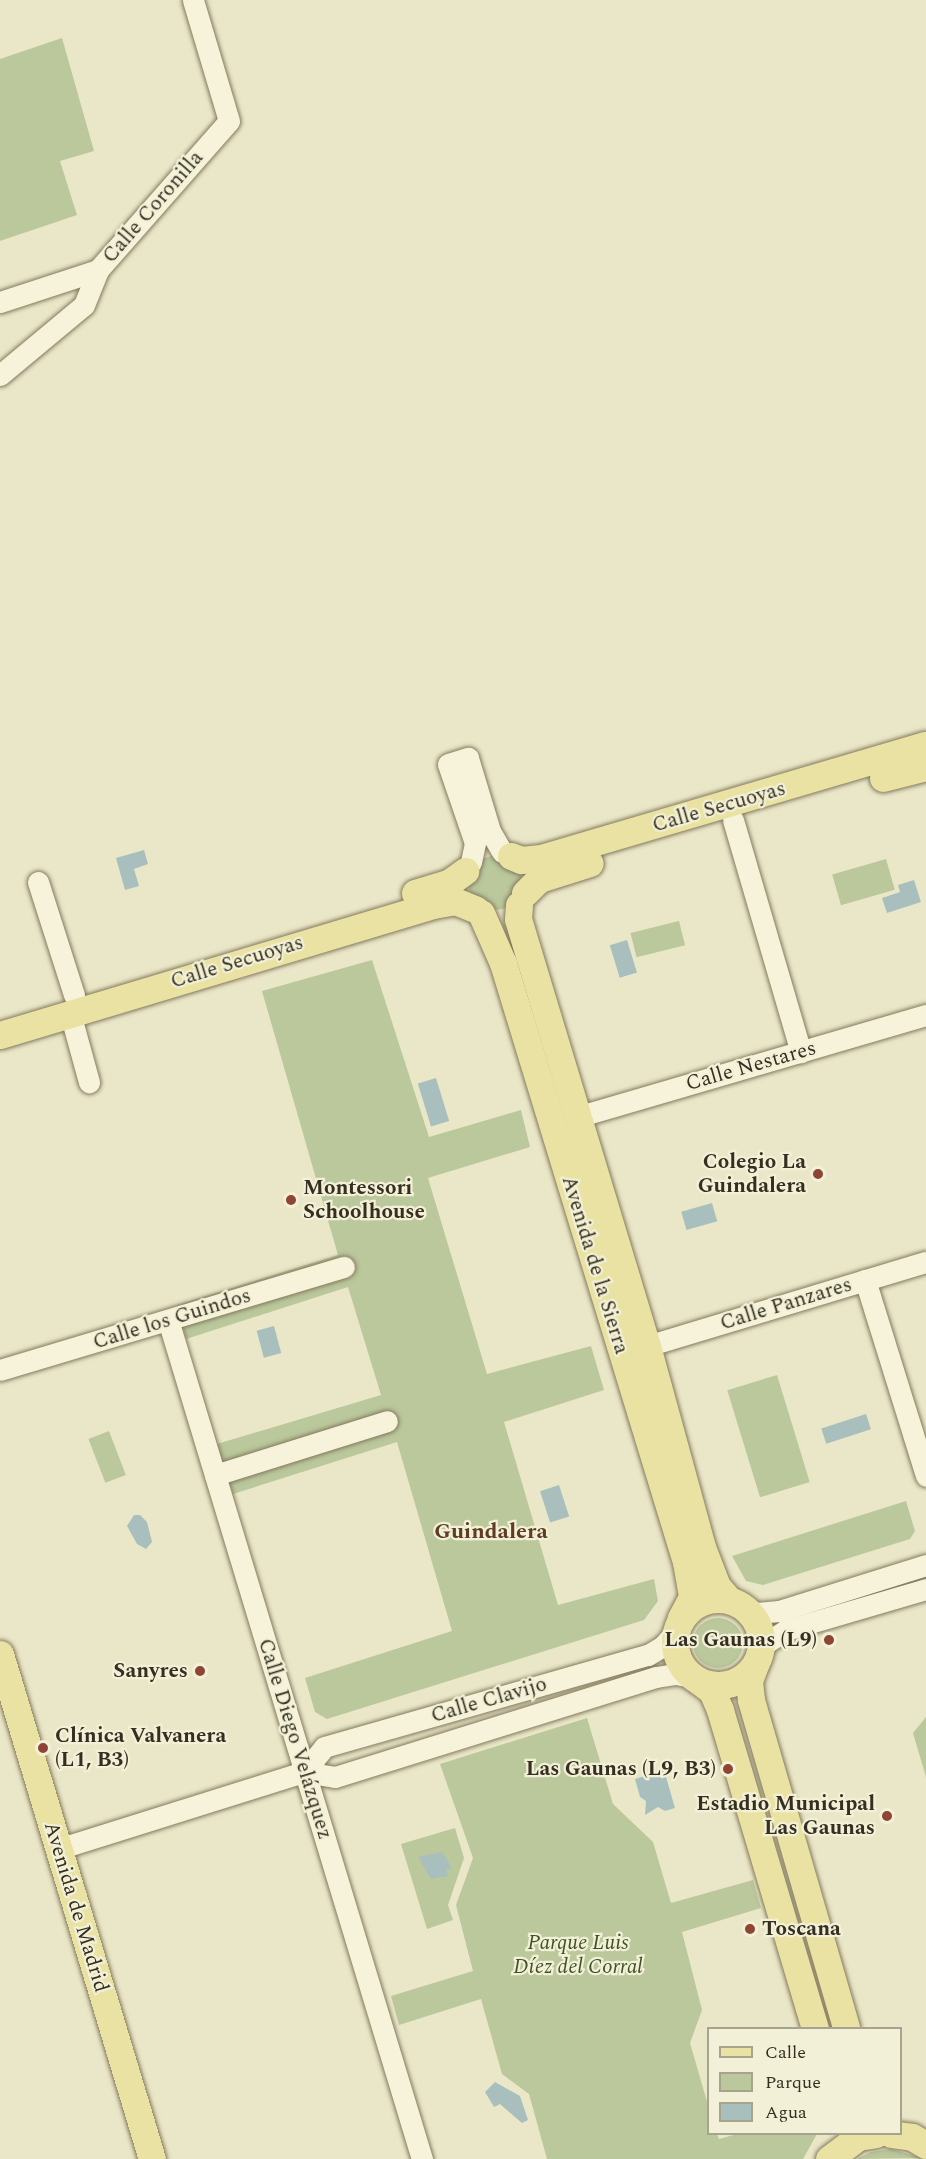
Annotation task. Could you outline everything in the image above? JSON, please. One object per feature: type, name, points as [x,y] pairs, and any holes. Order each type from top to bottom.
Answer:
[{"type":"main road","name":"Calle Secuoyas","points":[[506,854],[521,860],[541,858],[926,745]]},
{"type":"main road","name":"Calle Secuoyas","points":[[522,899],[534,881],[546,876],[733,820],[926,767]]},
{"type":"main road","points":[[491,852],[506,854],[525,872],[522,899],[502,915],[478,911],[463,892],[468,866],[491,852]]},
{"type":"main road","name":"Calle Secuoyas","points":[[0,1035],[72,1004],[444,884],[468,866]]},
{"type":"main road","name":"Avenida de la Sierra","points":[[522,899],[518,919],[647,1346],[702,1546],[717,1586],[736,1603]]},
{"type":"main road","name":"Calle Secuoyas","points":[[0,1016],[72,1004],[433,905],[454,901],[478,911]]},
{"type":"main road","name":"Avenida de la Sierra","points":[[478,911],[503,963],[686,1562],[692,1597],[679,1625]]},
{"type":"main road","points":[[815,2027],[720,1710],[712,1691],[696,1679],[677,1657],[679,1625],[702,1602],[736,1603],[759,1628],[757,1659],[749,1681],[751,1700],[846,2027]]},
{"type":"main road","name":"Avenida de Madrid","points":[[0,1654],[152,2159]]},
{"type":"main road","points":[[696,1679],[718,1685],[736,1681],[757,1659]]},
{"type":"main road","name":"Avenida de Madrid","points":[[0,1711],[135,2159]]},
{"type":"main road","points":[[835,2146],[867,2135]]},
{"type":"street","name":"Calle Coronilla","points":[[0,302],[98,270],[229,121],[193,0]]},
{"type":"street","points":[[0,375],[84,305],[98,270]]},
{"type":"street","points":[[468,866],[475,843],[458,761],[490,831],[506,854]]},
{"type":"street","points":[[733,820],[801,1052]]},
{"type":"street","points":[[38,882],[72,1004],[89,1082]]},
{"type":"street","name":"Calle Nestares","points":[[577,1117],[926,1015]]},
{"type":"street","name":"Calle Panzares","points":[[647,1346],[926,1262]]},
{"type":"street","name":"Calle los Guindos","points":[[0,1370],[344,1267]]},
{"type":"street","points":[[865,1280],[926,1476]]},
{"type":"street","name":"Calle Diego Velázquez","points":[[168,1320],[422,2159]]},
{"type":"street","points":[[214,1475],[387,1421]]},
{"type":"street","points":[[736,1603],[757,1613],[779,1611],[926,1565]]},
{"type":"street","points":[[757,1659],[766,1643],[786,1630],[926,1589]]},
{"type":"street","name":"Calle Clavijo","points":[[304,1772],[324,1748],[648,1655],[663,1646],[679,1625]]},
{"type":"street","name":"Calle Clavijo","points":[[58,1849],[304,1772],[335,1777],[656,1677],[676,1674],[696,1679]]},
{"type":"green space","points":[[62,38],[94,151],[60,161],[77,215],[0,241],[0,59]]},
{"type":"green space","points":[[495,856],[505,858],[514,864],[520,873],[522,883],[520,893],[514,902],[505,908],[495,910],[485,908],[476,902],[470,893],[468,883],[470,873],[476,864],[485,858]]},
{"type":"green space","points":[[886,859],[895,890],[841,905],[832,874]]},
{"type":"green space","points":[[679,921],[685,945],[637,957],[630,933]]},
{"type":"green space","points":[[372,960],[429,1137],[521,1110],[530,1147],[428,1178],[487,1374],[591,1346],[604,1390],[504,1422],[558,1605],[654,1579],[658,1601],[644,1620],[327,1719],[315,1712],[305,1678],[452,1631],[397,1442],[233,1494],[217,1444],[381,1395],[348,1287],[186,1339],[177,1305],[338,1255],[262,991]]},
{"type":"green space","points":[[777,1375],[810,1482],[760,1497],[727,1390]]},
{"type":"green space","points":[[109,1431],[126,1475],[105,1483],[88,1439]]},
{"type":"green space","points":[[906,1501],[915,1531],[910,1539],[763,1585],[746,1581],[732,1556]]},
{"type":"green space","points":[[713,1618],[723,1618],[736,1625],[743,1638],[743,1648],[736,1661],[723,1668],[713,1668],[704,1664],[697,1657],[693,1648],[693,1638],[697,1629],[704,1622]]},
{"type":"green space","points":[[926,1717],[926,1777],[913,1733]]},
{"type":"green space","name":"Parque Luis Díez del Corral","points":[[587,1718],[613,1804],[653,1842],[671,1903],[753,1880],[761,1908],[682,1932],[702,2010],[690,2043],[707,2102],[707,2135],[717,2135],[719,2139],[733,2135],[816,2135],[803,2159],[547,2159],[529,2094],[502,2074],[481,1999],[399,2025],[391,1996],[473,1971],[456,1905],[473,1858],[440,1764]]},
{"type":"green space","points":[[455,1828],[464,1858],[448,1905],[453,1920],[427,1929],[401,1844]]},
{"type":"green space","points":[[891,2149],[922,2158],[857,2159],[871,2152]]},
{"type":"water","points":[[144,850],[148,864],[134,869],[139,886],[125,890],[116,858]]},
{"type":"water","points":[[914,880],[921,902],[887,913],[882,898],[900,892],[898,885]]},
{"type":"water","points":[[627,940],[637,973],[620,978],[610,945]]},
{"type":"water","points":[[436,1078],[449,1121],[431,1127],[418,1084]]},
{"type":"water","points":[[712,1203],[717,1221],[686,1230],[681,1212]]},
{"type":"water","points":[[274,1326],[281,1353],[264,1358],[257,1331]]},
{"type":"water","points":[[866,1414],[871,1429],[826,1444],[821,1429]]},
{"type":"water","points":[[559,1485],[569,1516],[550,1523],[540,1491]]},
{"type":"water","points":[[134,1515],[140,1515],[147,1522],[152,1542],[146,1549],[137,1544],[127,1526]]},
{"type":"water","points":[[664,1770],[675,1808],[665,1811],[658,1807],[645,1815],[646,1801],[640,1797],[635,1779]]},
{"type":"water","points":[[442,1852],[452,1868],[446,1870],[448,1876],[431,1879],[418,1857]]},
{"type":"water","points":[[495,2082],[520,2096],[528,2120],[522,2123],[500,2104],[494,2107],[485,2092]]},
{"type":"place","name":"Colegio La Guindalera","points":[[818,1174]]},
{"type":"place","name":"Montessori Schoolhouse","points":[[291,1200]]},
{"type":"place","name":"Las Gaunas (L9)","points":[[829,1640]]},
{"type":"place","name":"Sanyres","points":[[200,1671]]},
{"type":"place","name":"Clínica Valvanera (L1, B3)","points":[[43,1748]]},
{"type":"place","name":"Las Gaunas (L9, B3)","points":[[728,1769]]},
{"type":"place","name":"Estadio Municipal Las Gaunas","points":[[887,1816]]},
{"type":"place","name":"Toscana","points":[[750,1929]]},
{"type":"district","name":"Guindalera","points":[[491,1532]]}]
